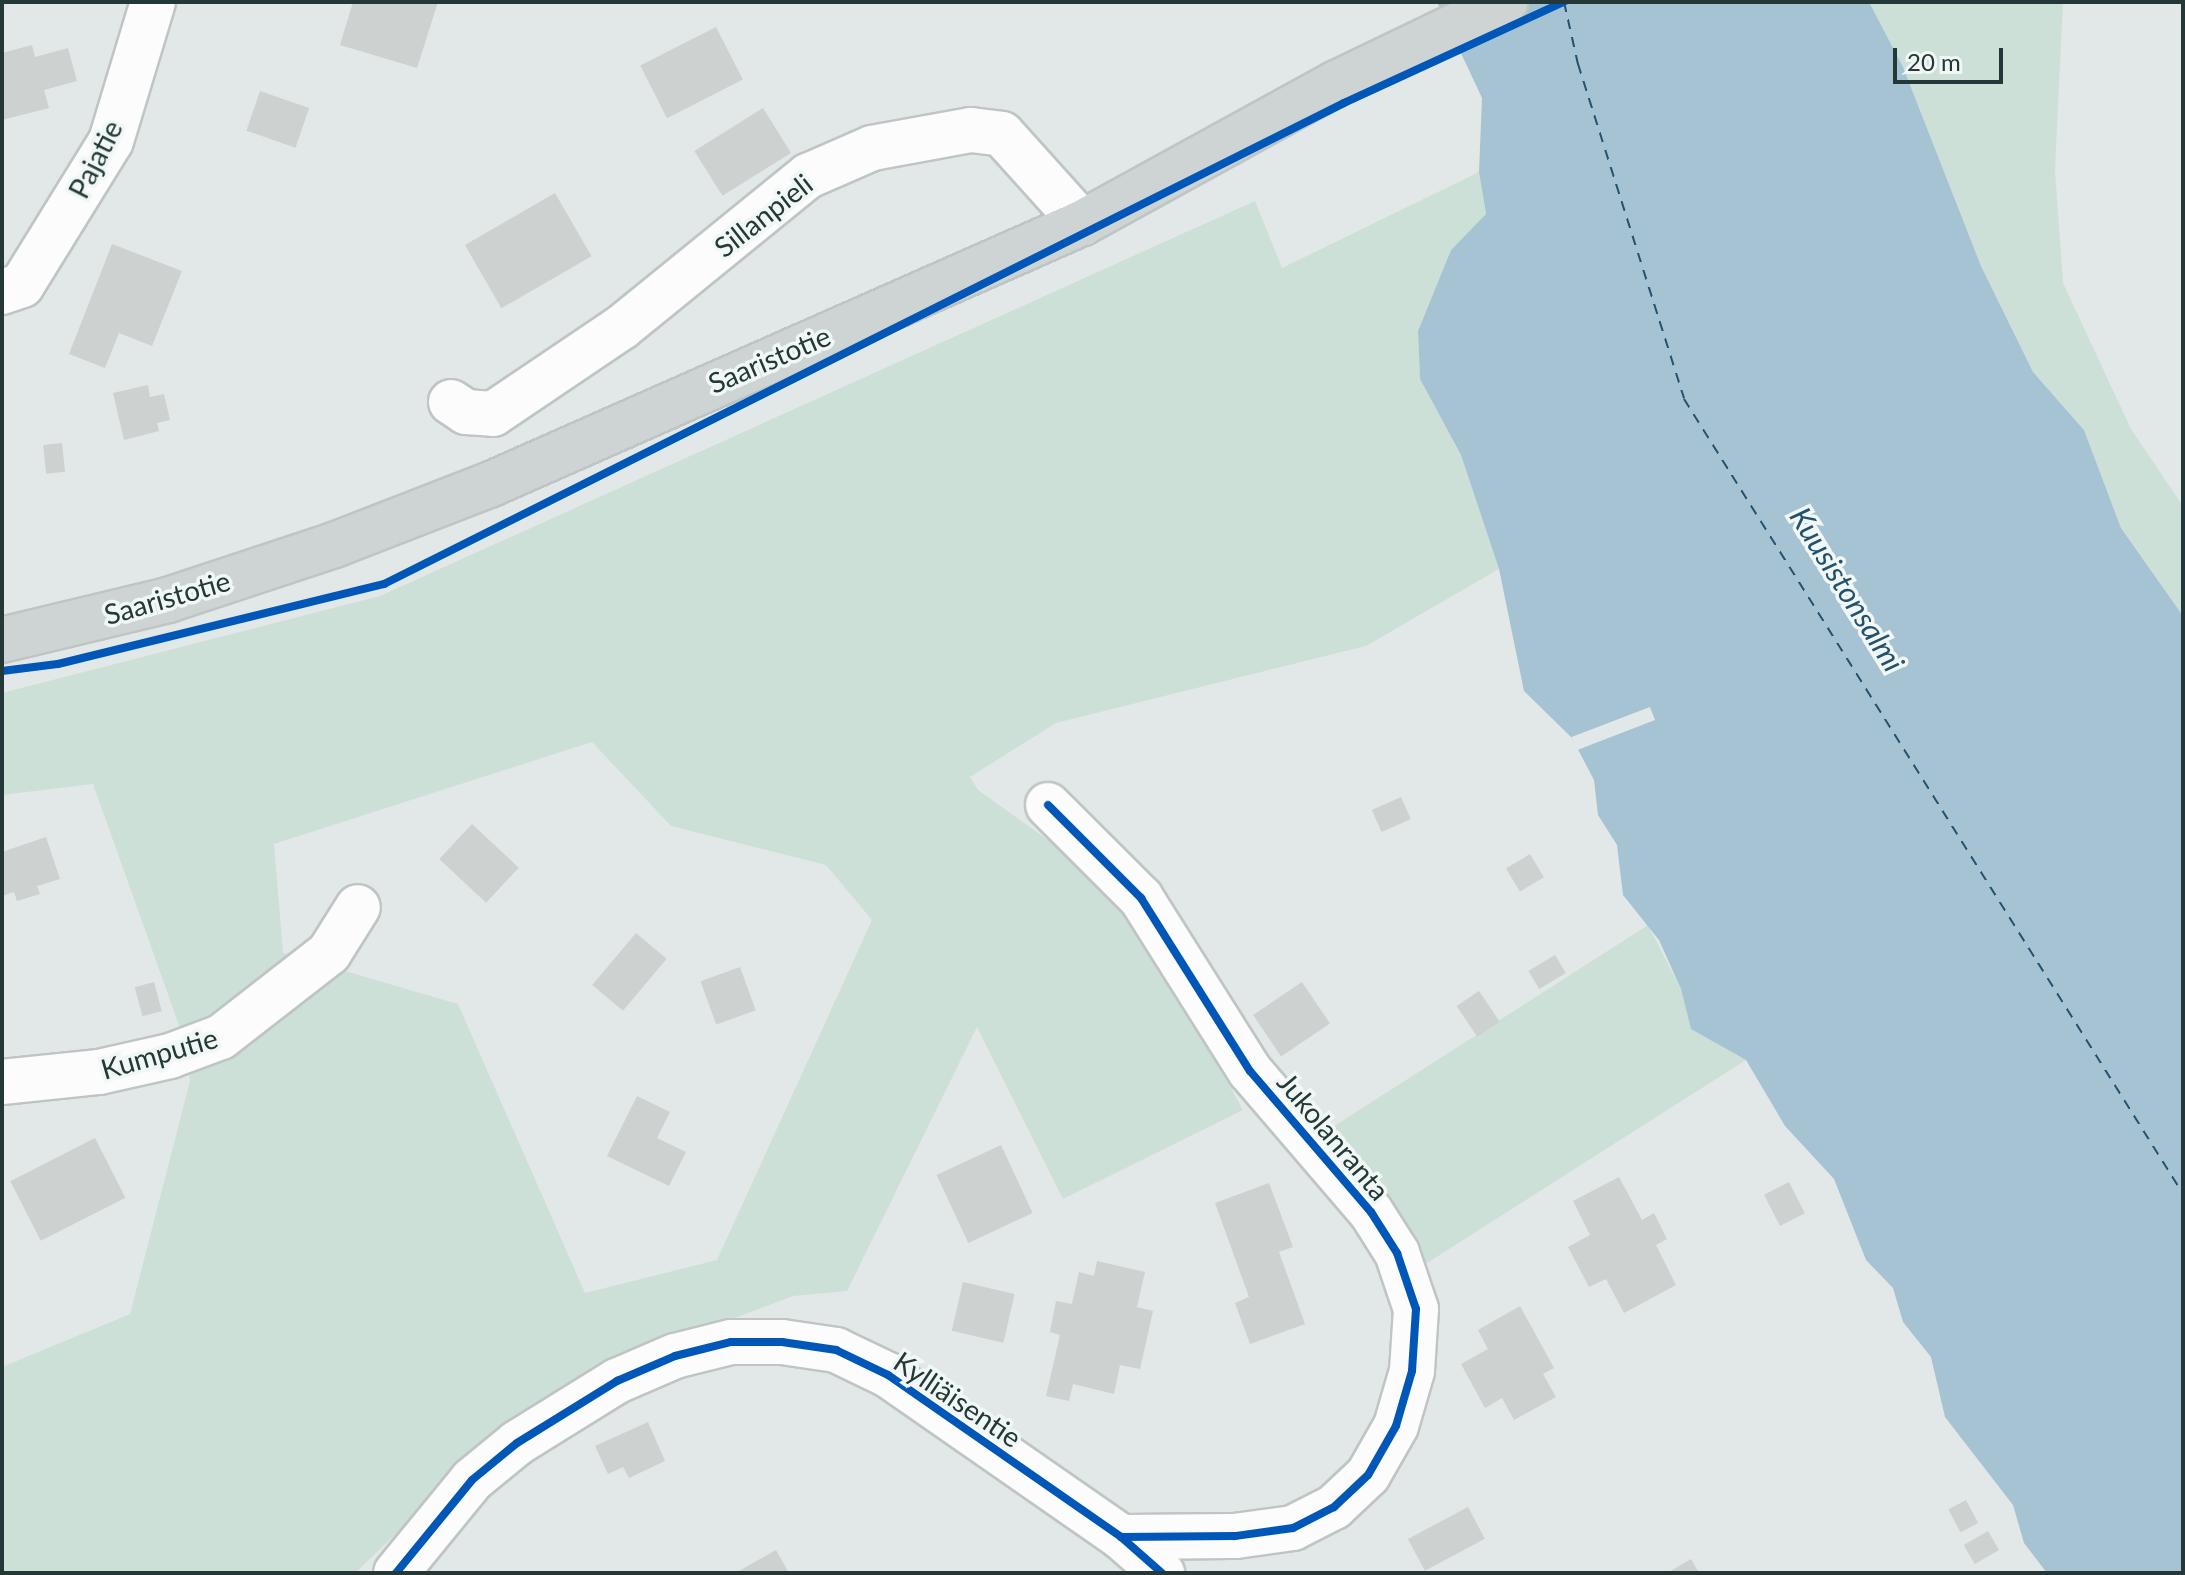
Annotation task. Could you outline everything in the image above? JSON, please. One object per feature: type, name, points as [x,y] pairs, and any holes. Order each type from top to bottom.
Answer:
[{"type":"main road","name":"Saaristotie","points":[[2,640],[168,600],[334,545],[489,485],[1082,223],[1337,83],[1505,2]]},
{"type":"street","name":"Pajatie","points":[[2,292],[22,285],[111,141],[153,2]]},
{"type":"street","name":"Sillanpieli","points":[[451,402],[466,412],[493,414],[622,327],[808,176],[872,148],[971,130],[1002,134],[1082,223]]},
{"type":"street","name":"Jukolanranta","points":[[1048,805],[1141,898],[1250,1071],[1371,1212],[1397,1253],[1416,1309],[1412,1371],[1396,1426],[1368,1475],[1334,1507],[1293,1528],[1235,1536],[1121,1537]]},
{"type":"street","name":"Kumputie","points":[[2,1082],[99,1072],[170,1056],[221,1037],[329,953],[358,907]]},
{"type":"street","name":"Kylliäisentie","points":[[396,1573],[472,1480],[517,1443],[617,1381],[675,1356],[731,1342],[782,1342],[836,1350],[888,1375],[1121,1537],[1162,1573]]},
{"type":"green space","points":[[1869,2],[2063,2],[2055,170],[2063,283],[2131,429],[2183,506],[2183,616],[2121,528],[2084,430],[2033,372],[1981,266],[1903,67]]},
{"type":"green space","points":[[1479,172],[1486,215],[1451,250],[1418,331],[1420,379],[1461,455],[1499,569],[1366,646],[1056,723],[970,777],[978,790],[1097,875],[1140,924],[1243,1110],[1063,1199],[977,1027],[847,1291],[793,1296],[676,1340],[531,1405],[355,1573],[4,1573],[2,1367],[130,1314],[190,1081],[180,1028],[93,784],[2,795],[2,693],[380,596],[1255,201],[1282,268]],"holes":[[[592,742],[671,826],[826,865],[872,920],[717,1260],[585,1293],[458,1004],[283,953],[274,844]]]},
{"type":"green space","points":[[1648,925],[1681,989],[1691,1028],[1746,1060],[1424,1265],[1377,1179],[1328,1130]]},
{"type":"water","name":"Kuusistonsalmi","points":[[1437,2],[1869,2],[1903,67],[1981,266],[2033,372],[2084,430],[2121,528],[2183,616],[2183,1573],[2047,1573],[2024,1543],[2013,1505],[1945,1417],[1931,1357],[1903,1322],[1893,1288],[1866,1260],[1834,1179],[1785,1126],[1746,1060],[1691,1029],[1681,989],[1659,940],[1623,895],[1617,845],[1598,815],[1594,780],[1572,738],[1524,691],[1499,569],[1461,455],[1420,379],[1418,331],[1451,250],[1486,214],[1479,172],[1482,98]]},
{"type":"pier","points":[[1650,707],[1655,720],[1577,750],[1572,737]]},
{"type":"building","points":[[353,2],[438,2],[417,68],[340,45]]},
{"type":"building","points":[[716,27],[743,80],[667,118],[640,66]]},
{"type":"building","points":[[32,45],[35,57],[68,48],[77,81],[44,90],[49,108],[2,120],[2,53]]},
{"type":"building","points":[[260,91],[309,108],[295,148],[246,131]]},
{"type":"building","points":[[763,108],[791,153],[722,196],[694,151]]},
{"type":"building","points":[[555,193],[592,256],[501,308],[465,245]]},
{"type":"building","points":[[112,244],[182,271],[152,346],[119,333],[105,368],[69,354]]},
{"type":"building","points":[[148,385],[150,397],[164,394],[170,420],[157,423],[159,431],[124,440],[113,393]]},
{"type":"building","points":[[62,443],[65,472],[46,474],[43,445]]},
{"type":"building","points":[[1401,797],[1411,819],[1382,832],[1372,810]]},
{"type":"building","points":[[472,824],[519,868],[486,903],[439,859]]},
{"type":"building","points":[[46,837],[60,879],[37,886],[40,894],[17,901],[14,892],[2,896],[2,852]]},
{"type":"building","points":[[1530,854],[1544,877],[1520,892],[1506,868]]},
{"type":"building","points":[[636,933],[667,959],[623,1011],[592,985]]},
{"type":"building","points":[[1555,955],[1566,973],[1539,989],[1528,971]]},
{"type":"building","points":[[740,967],[756,1010],[716,1025],[701,981]]},
{"type":"building","points":[[154,982],[162,1011],[142,1016],[135,987]]},
{"type":"building","points":[[1302,982],[1330,1023],[1281,1056],[1253,1015]]},
{"type":"building","points":[[1479,991],[1500,1022],[1477,1037],[1457,1006]]},
{"type":"building","points":[[637,1096],[670,1112],[657,1138],[686,1152],[669,1186],[607,1156]]},
{"type":"building","points":[[95,1138],[125,1198],[41,1241],[10,1181]]},
{"type":"building","points":[[1001,1145],[1033,1213],[968,1243],[937,1175]]},
{"type":"building","points":[[1619,1177],[1642,1220],[1654,1213],[1667,1239],[1656,1245],[1676,1285],[1624,1313],[1606,1279],[1589,1287],[1568,1247],[1590,1235],[1573,1201]]},
{"type":"building","points":[[1789,1182],[1805,1213],[1780,1226],[1764,1195]]},
{"type":"building","points":[[1269,1183],[1293,1247],[1279,1252],[1305,1324],[1250,1344],[1235,1303],[1249,1297],[1215,1203]]},
{"type":"building","points":[[1097,1261],[1145,1272],[1137,1307],[1153,1311],[1140,1369],[1120,1365],[1114,1394],[1073,1384],[1069,1401],[1046,1396],[1060,1335],[1050,1332],[1056,1301],[1072,1304],[1079,1272],[1094,1276]]},
{"type":"building","points":[[963,1282],[1015,1294],[1003,1343],[952,1331]]},
{"type":"building","points":[[1520,1306],[1554,1368],[1543,1374],[1556,1397],[1514,1420],[1502,1398],[1485,1408],[1461,1364],[1488,1349],[1478,1330]]},
{"type":"building","points":[[648,1422],[665,1461],[629,1478],[623,1467],[608,1474],[595,1446]]},
{"type":"building","points":[[1966,1500],[1978,1523],[1961,1532],[1948,1509]]},
{"type":"building","points":[[1468,1507],[1485,1539],[1425,1571],[1408,1539]]},
{"type":"building","points":[[1988,1531],[1999,1550],[1975,1564],[1964,1545]]},
{"type":"building","points":[[776,1550],[789,1573],[740,1573],[739,1571]]},
{"type":"building","points":[[1691,1559],[1699,1573],[1667,1573]]},
{"type":"ferry route","points":[[1564,2],[1578,64],[1684,399],[2183,1194]]},
{"type":"cycle path","points":[[2,671],[58,664],[384,584],[1344,103],[1564,2]]},
{"type":"cycle path","points":[[1048,805],[1141,898],[1250,1071],[1371,1212],[1397,1253],[1416,1309],[1412,1371],[1396,1426],[1368,1475],[1334,1507],[1293,1528],[1235,1536],[1121,1537]]},
{"type":"cycle path","points":[[396,1573],[472,1480],[517,1443],[617,1381],[675,1356],[731,1342],[782,1342],[836,1350],[888,1375],[1121,1537],[1162,1573]]}]
